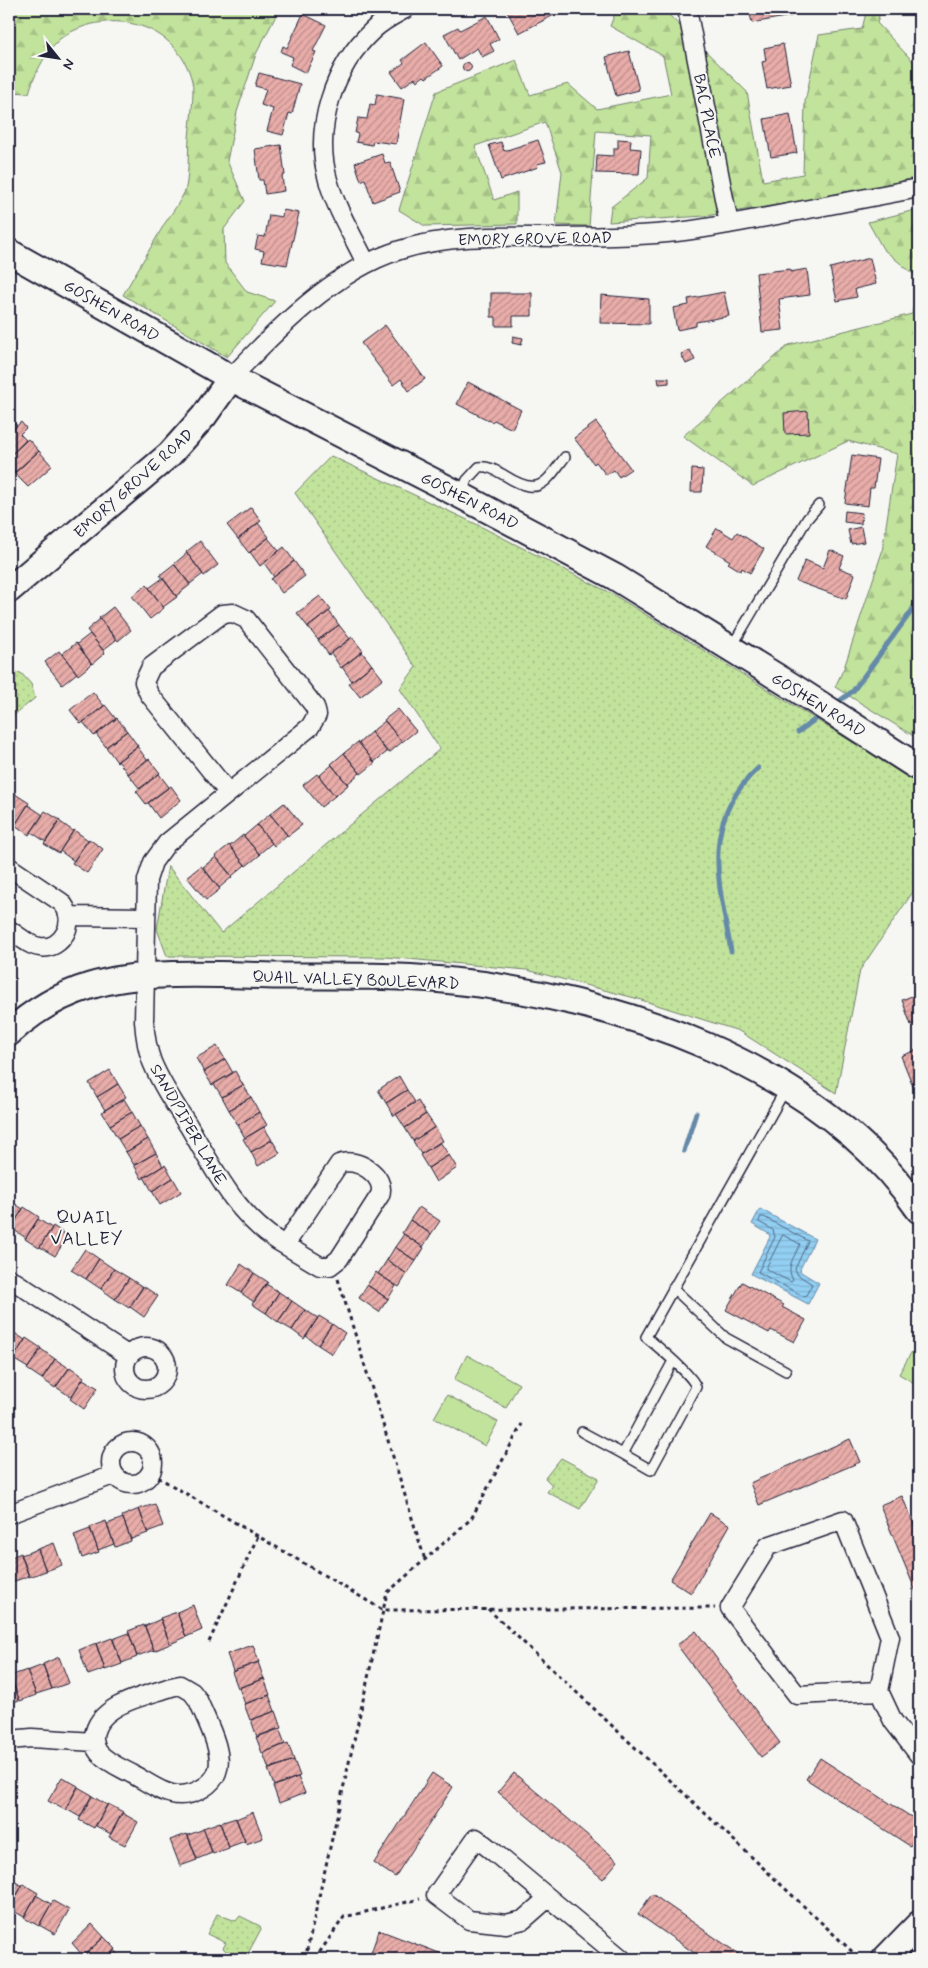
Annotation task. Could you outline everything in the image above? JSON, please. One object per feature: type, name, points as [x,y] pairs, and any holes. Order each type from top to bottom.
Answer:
[{"type":"street","points":[[366,263],[337,205],[328,180],[324,148],[326,117],[338,78],[352,54],[373,30],[405,9]]},
{"type":"street","name":"BAC PLACE","points":[[687,9],[729,224]]},
{"type":"street","name":"EMORY GROVE ROAD","points":[[9,590],[170,454],[204,416],[231,378],[267,341],[301,310],[333,285],[366,263],[400,250],[447,240],[490,236],[610,237],[669,233],[729,224],[919,188]]},
{"type":"street","name":"GOSHEN ROAD","points":[[9,252],[231,378],[590,563],[731,648],[919,768]]},
{"type":"street","name":"SANDPIPER LANE","points":[[228,792],[149,694],[144,682],[147,672],[153,665],[220,616],[230,612],[246,618],[315,707],[317,715],[310,727],[228,792],[158,853],[147,880],[144,999],[146,1040],[156,1072],[235,1202],[259,1228],[285,1245],[320,1266],[328,1267],[333,1264]]},
{"type":"street","points":[[9,867],[61,902],[68,909],[69,916],[65,933],[55,943],[46,947],[34,945],[9,930]]},
{"type":"street","points":[[69,916],[145,917]]},
{"type":"street","name":"QUAIL VALLEY BOULEVARD","points":[[9,1033],[35,1012],[79,990],[108,981],[146,977],[213,975],[408,978],[467,982],[526,992],[608,1011],[677,1034],[744,1063],[786,1087],[843,1127],[916,1200]]},
{"type":"street","points":[[285,1245],[338,1165],[345,1162],[354,1163],[376,1176],[381,1184],[382,1191],[342,1255],[333,1264]]},
{"type":"street","points":[[9,1278],[128,1356]]},
{"type":"street","points":[[130,1442],[144,1446],[151,1453],[153,1462],[151,1473],[142,1482],[130,1485],[119,1480],[113,1475],[110,1464],[114,1452],[120,1445],[130,1442]]},
{"type":"street","points":[[9,1514],[113,1475]]},
{"type":"street","points":[[879,1692],[797,1695],[730,1608],[768,1546],[843,1520],[890,1637],[879,1692],[893,1721],[919,1755]]},
{"type":"street","points":[[180,1686],[192,1692],[198,1700],[217,1749],[220,1764],[217,1774],[210,1784],[184,1794],[175,1794],[159,1789],[108,1761],[98,1751],[94,1742],[97,1726],[110,1710],[162,1690],[180,1686]]},
{"type":"street","points":[[9,1740],[32,1738],[94,1742]]},
{"type":"street","points":[[548,1898],[522,1920],[506,1924],[469,1920],[436,1896],[476,1838],[622,1959]]},
{"type":"street","points":[[885,1959],[919,1924]]},
{"type":"lane","points":[[460,495],[467,480],[479,466],[489,466],[512,481],[528,487],[538,487],[547,481],[566,457]]},
{"type":"lane","points":[[731,648],[808,519],[819,505]]},
{"type":"lane","points":[[582,1432],[651,1470],[696,1387],[695,1383],[646,1336],[786,1087]]},
{"type":"lane","points":[[673,1288],[726,1338],[786,1372]]},
{"type":"lane","points":[[623,1454],[673,1361]]},
{"type":"path","points":[[333,1264],[424,1560]]},
{"type":"path","points":[[305,1959],[387,1593],[471,1518],[522,1424]]},
{"type":"path","points":[[151,1473],[383,1610],[730,1608]]},
{"type":"path","points":[[209,1642],[258,1536]]},
{"type":"path","points":[[488,1609],[860,1959]]},
{"type":"path","points":[[315,1959],[344,1917],[436,1896]]},
{"type":"green space","points":[[9,9],[282,9],[279,10],[256,54],[237,112],[227,161],[245,201],[224,229],[225,263],[247,292],[275,301],[227,357],[123,295],[185,191],[188,173],[193,93],[192,81],[184,61],[173,46],[158,34],[140,26],[121,22],[102,22],[82,27],[58,41],[42,62],[29,93],[9,92]]},
{"type":"green space","points":[[617,9],[663,9],[747,92],[763,181],[803,174],[805,102],[819,35],[862,29],[867,9],[881,9],[877,23],[919,68],[919,177],[830,197],[705,216],[609,222],[611,207],[648,178],[651,135],[596,131],[589,226],[556,225],[562,172],[545,122],[475,146],[494,200],[517,192],[517,224],[425,226],[399,210],[436,92],[516,60],[530,95],[568,84],[597,109],[671,94],[663,56],[610,26]]},
{"type":"green space","points":[[919,209],[919,726],[915,737],[835,687],[844,668],[882,552],[897,454],[848,441],[753,486],[683,436],[789,345],[912,314],[918,278],[883,249],[868,222]]},
{"type":"green space","points":[[331,456],[474,523],[614,595],[919,783],[919,883],[860,970],[836,1093],[739,1031],[635,998],[527,970],[386,957],[167,956],[157,929],[168,866],[221,933],[440,749],[400,689],[416,667],[295,493]]},
{"type":"green space","points":[[14,672],[21,673],[31,684],[35,698],[13,716],[9,716],[9,678]]},
{"type":"green space","points":[[919,1339],[919,1386],[899,1374]]},
{"type":"green space","points":[[467,1355],[519,1384],[506,1408],[454,1380]]},
{"type":"green space","points":[[447,1395],[498,1422],[485,1446],[434,1418]]},
{"type":"green space","points":[[561,1458],[599,1478],[580,1509],[547,1492],[552,1485],[545,1478]]},
{"type":"green space","points":[[217,1914],[236,1921],[240,1916],[260,1926],[261,1929],[245,1959],[226,1951],[223,1948],[226,1943],[207,1934]]},
{"type":"water","points":[[760,1209],[815,1239],[800,1269],[801,1272],[819,1283],[808,1304],[751,1274],[770,1237],[769,1234],[752,1224]]},
{"type":"building","points":[[506,9],[554,9],[556,14],[519,33]]},
{"type":"building","points":[[749,9],[790,9],[791,16],[752,23]]},
{"type":"building","points":[[303,14],[326,25],[313,51],[316,52],[306,73],[290,65],[293,57],[281,52],[283,46],[287,48]]},
{"type":"building","points":[[487,16],[499,39],[490,44],[494,51],[482,57],[477,48],[458,60],[444,34],[458,27],[460,30]]},
{"type":"building","points":[[426,42],[443,66],[426,78],[424,76],[417,81],[415,78],[402,87],[391,72],[404,63],[402,60]]},
{"type":"building","points":[[783,44],[791,85],[767,89],[762,62],[766,61],[764,48]]},
{"type":"building","points":[[629,51],[639,90],[616,96],[606,57]]},
{"type":"building","points":[[467,63],[471,67],[467,71],[463,67]]},
{"type":"building","points":[[259,73],[300,84],[292,114],[289,113],[283,135],[267,131],[273,109],[261,105],[266,89],[255,86]]},
{"type":"building","points":[[377,94],[404,99],[396,144],[373,141],[372,145],[356,142],[358,134],[355,133],[358,118],[367,119],[370,104],[375,105]]},
{"type":"building","points":[[790,114],[797,153],[771,157],[764,119]]},
{"type":"building","points":[[618,139],[631,140],[630,148],[641,149],[639,174],[596,173],[597,155],[614,156],[614,148],[618,148]]},
{"type":"building","points":[[538,140],[546,162],[537,164],[538,167],[501,180],[489,145],[501,142],[504,151]]},
{"type":"building","points":[[281,145],[285,175],[282,176],[284,191],[265,194],[263,180],[259,180],[255,149]]},
{"type":"building","points":[[382,154],[385,163],[390,162],[400,192],[373,202],[365,179],[361,181],[355,163]]},
{"type":"building","points":[[283,210],[299,213],[287,265],[262,261],[264,251],[255,249],[258,236],[265,237],[269,215],[282,217]]},
{"type":"building","points":[[870,258],[876,284],[855,289],[857,297],[837,301],[830,268]]},
{"type":"building","points":[[790,269],[790,272],[807,269],[810,295],[779,299],[783,330],[762,332],[756,273]]},
{"type":"building","points":[[724,292],[729,316],[696,322],[696,326],[677,330],[673,308],[689,305],[688,299]]},
{"type":"building","points":[[491,293],[532,293],[532,316],[513,316],[513,326],[496,326],[496,317],[491,317]]},
{"type":"building","points":[[601,295],[649,299],[649,324],[600,323]]},
{"type":"building","points":[[385,325],[425,379],[409,391],[401,379],[393,385],[361,343]]},
{"type":"building","points":[[513,336],[523,338],[521,345],[512,343]]},
{"type":"building","points":[[690,350],[695,360],[686,364],[681,354]]},
{"type":"building","points":[[658,378],[669,378],[669,383],[659,384]]},
{"type":"building","points":[[468,382],[521,410],[512,429],[494,420],[492,422],[457,404]]},
{"type":"building","points":[[808,411],[809,433],[785,434],[784,413]]},
{"type":"building","points":[[9,417],[17,426],[9,433]]},
{"type":"building","points":[[21,422],[26,428],[20,434],[26,440],[9,457],[9,433]]},
{"type":"building","points":[[596,422],[631,469],[619,477],[614,470],[606,475],[596,462],[594,464],[574,438]]},
{"type":"building","points":[[28,439],[39,451],[16,472],[9,464],[9,457]]},
{"type":"building","points":[[39,451],[52,466],[28,487],[14,473]]},
{"type":"building","points":[[852,455],[878,459],[874,488],[870,488],[868,506],[845,503]]},
{"type":"building","points":[[692,469],[703,470],[702,492],[691,492]]},
{"type":"building","points":[[251,507],[261,521],[238,539],[227,525]]},
{"type":"building","points":[[845,511],[862,513],[861,524],[844,522]]},
{"type":"building","points":[[258,523],[269,537],[249,553],[238,539]]},
{"type":"building","points":[[861,527],[864,542],[851,544],[848,530]]},
{"type":"building","points":[[717,528],[733,538],[737,532],[764,549],[750,573],[742,568],[741,571],[728,563],[730,561],[706,546]]},
{"type":"building","points":[[268,538],[279,551],[260,566],[250,552]]},
{"type":"building","points":[[200,541],[218,565],[204,576],[186,552]]},
{"type":"building","points":[[284,547],[294,561],[274,577],[264,563]]},
{"type":"building","points":[[830,550],[844,556],[839,568],[855,574],[846,599],[796,581],[805,560],[823,568]]},
{"type":"building","points":[[187,553],[203,574],[190,584],[174,564]]},
{"type":"building","points":[[294,561],[305,576],[282,593],[271,579]]},
{"type":"building","points":[[174,564],[190,585],[176,596],[160,575]]},
{"type":"building","points":[[163,578],[177,597],[163,607],[149,588]]},
{"type":"building","points":[[147,585],[164,608],[150,619],[132,596]]},
{"type":"building","points":[[320,596],[331,610],[308,627],[297,613]]},
{"type":"building","points":[[113,607],[131,630],[118,641],[99,618]]},
{"type":"building","points":[[329,611],[339,625],[318,640],[308,627]]},
{"type":"building","points":[[100,619],[116,640],[103,650],[87,630]]},
{"type":"building","points":[[339,625],[350,639],[329,655],[318,640]]},
{"type":"building","points":[[90,634],[105,653],[92,664],[77,644]]},
{"type":"building","points":[[352,637],[363,651],[341,668],[331,653]]},
{"type":"building","points":[[76,643],[92,664],[78,675],[62,654]]},
{"type":"building","points":[[59,651],[77,673],[62,685],[45,662]]},
{"type":"building","points":[[362,652],[372,665],[352,681],[342,667]]},
{"type":"building","points":[[372,665],[383,679],[360,697],[349,683]]},
{"type":"building","points":[[93,692],[104,706],[81,724],[70,710]]},
{"type":"building","points":[[105,705],[116,719],[94,736],[83,722]]},
{"type":"building","points":[[398,709],[416,731],[402,742],[384,720]]},
{"type":"building","points":[[117,718],[127,731],[106,747],[96,734]]},
{"type":"building","points":[[385,721],[402,742],[389,753],[371,732]]},
{"type":"building","points":[[127,731],[138,746],[117,762],[106,747]]},
{"type":"building","points":[[371,732],[387,752],[374,762],[359,743]]},
{"type":"building","points":[[358,742],[375,763],[361,774],[344,753]]},
{"type":"building","points":[[137,746],[147,760],[128,774],[118,761]]},
{"type":"building","points":[[344,753],[360,773],[347,784],[331,764]]},
{"type":"building","points":[[149,759],[160,773],[140,789],[128,774]]},
{"type":"building","points":[[332,765],[348,785],[335,796],[319,776]]},
{"type":"building","points":[[159,774],[169,787],[146,804],[136,791]]},
{"type":"building","points":[[317,774],[335,796],[321,807],[303,785]]},
{"type":"building","points":[[171,786],[181,800],[159,818],[148,803]]},
{"type":"building","points":[[9,788],[16,793],[9,804]]},
{"type":"building","points":[[15,794],[29,803],[15,825],[9,822],[9,804]]},
{"type":"building","points":[[284,803],[302,825],[288,836],[270,814]]},
{"type":"building","points":[[28,805],[43,815],[29,835],[15,825]]},
{"type":"building","points":[[45,811],[60,820],[46,842],[31,832]]},
{"type":"building","points":[[270,814],[287,835],[274,846],[257,825]]},
{"type":"building","points":[[59,821],[73,831],[59,853],[44,844]]},
{"type":"building","points":[[257,825],[272,843],[259,854],[244,836]]},
{"type":"building","points":[[74,830],[88,840],[74,861],[60,851]]},
{"type":"building","points":[[243,835],[260,855],[246,866],[230,846]]},
{"type":"building","points":[[89,839],[103,849],[87,873],[72,863]]},
{"type":"building","points":[[229,845],[245,865],[232,876],[215,856]]},
{"type":"building","points":[[216,857],[232,877],[219,888],[203,867]]},
{"type":"building","points":[[201,866],[220,889],[206,900],[187,877]]},
{"type":"building","points":[[919,993],[919,1022],[911,1025],[902,1000]]},
{"type":"building","points":[[217,1046],[225,1059],[204,1072],[196,1058]]},
{"type":"building","points":[[919,1049],[919,1101],[901,1056]]},
{"type":"building","points":[[225,1059],[233,1073],[212,1085],[204,1072]]},
{"type":"building","points":[[110,1070],[118,1084],[97,1097],[89,1083]]},
{"type":"building","points":[[235,1071],[243,1085],[222,1097],[214,1084]]},
{"type":"building","points":[[399,1076],[407,1090],[386,1103],[378,1090]]},
{"type":"building","points":[[118,1084],[126,1097],[105,1110],[97,1097]]},
{"type":"building","points":[[243,1085],[251,1097],[229,1110],[222,1097]]},
{"type":"building","points":[[407,1090],[415,1102],[394,1116],[386,1103]]},
{"type":"building","points":[[251,1097],[259,1112],[238,1125],[229,1110]]},
{"type":"building","points":[[124,1099],[132,1112],[110,1125],[102,1112]]},
{"type":"building","points":[[418,1101],[426,1114],[405,1128],[396,1114]]},
{"type":"building","points":[[132,1112],[140,1126],[118,1139],[110,1125]]},
{"type":"building","points":[[259,1112],[267,1125],[245,1138],[238,1125]]},
{"type":"building","points":[[426,1114],[435,1127],[413,1141],[405,1128]]},
{"type":"building","points":[[140,1126],[148,1139],[126,1152],[118,1139]]},
{"type":"building","points":[[264,1127],[272,1140],[251,1152],[243,1139]]},
{"type":"building","points":[[435,1127],[443,1141],[421,1154],[413,1141]]},
{"type":"building","points":[[148,1139],[156,1153],[134,1165],[126,1152]]},
{"type":"building","points":[[272,1140],[280,1153],[258,1166],[251,1152]]},
{"type":"building","points":[[440,1142],[449,1155],[428,1168],[420,1155]]},
{"type":"building","points":[[156,1153],[163,1166],[142,1179],[134,1165]]},
{"type":"building","points":[[449,1155],[457,1168],[436,1182],[428,1168]]},
{"type":"building","points":[[165,1165],[173,1178],[152,1191],[144,1177]]},
{"type":"building","points":[[173,1178],[181,1192],[160,1205],[152,1191]]},
{"type":"building","points":[[9,1200],[23,1209],[10,1229],[9,1229]]},
{"type":"building","points":[[24,1207],[39,1217],[26,1238],[11,1228]]},
{"type":"building","points":[[419,1207],[440,1221],[431,1234],[410,1220]]},
{"type":"building","points":[[38,1219],[52,1228],[39,1248],[25,1239]]},
{"type":"building","points":[[410,1220],[431,1234],[423,1247],[402,1233]]},
{"type":"building","points":[[53,1226],[68,1236],[55,1256],[40,1247]]},
{"type":"building","points":[[404,1234],[424,1248],[416,1261],[395,1247]]},
{"type":"building","points":[[395,1247],[416,1261],[407,1274],[387,1260]]},
{"type":"building","points":[[85,1249],[99,1259],[86,1279],[71,1270]]},
{"type":"building","points":[[99,1259],[114,1269],[101,1289],[86,1279]]},
{"type":"building","points":[[387,1260],[407,1274],[399,1287],[378,1274]]},
{"type":"building","points":[[241,1264],[254,1273],[241,1293],[228,1285]]},
{"type":"building","points":[[114,1269],[129,1278],[115,1299],[101,1289]]},
{"type":"building","points":[[376,1272],[396,1286],[388,1299],[367,1285]]},
{"type":"building","points":[[254,1273],[268,1282],[254,1302],[241,1293]]},
{"type":"building","points":[[129,1278],[143,1287],[129,1308],[115,1299]]},
{"type":"building","points":[[742,1282],[784,1305],[782,1307],[806,1320],[794,1342],[771,1330],[769,1333],[726,1310]]},
{"type":"building","points":[[266,1284],[279,1292],[266,1313],[252,1304]]},
{"type":"building","points":[[367,1285],[388,1299],[379,1312],[359,1298]]},
{"type":"building","points":[[143,1286],[158,1296],[144,1317],[130,1307]]},
{"type":"building","points":[[279,1292],[292,1301],[278,1322],[266,1313]]},
{"type":"building","points":[[292,1301],[305,1310],[292,1330],[278,1322]]},
{"type":"building","points":[[305,1310],[318,1318],[304,1339],[292,1330]]},
{"type":"building","points":[[319,1316],[332,1324],[318,1345],[306,1336]]},
{"type":"building","points":[[332,1324],[345,1333],[332,1354],[318,1345]]},
{"type":"building","points":[[10,1330],[25,1340],[12,1360],[9,1358]]},
{"type":"building","points":[[26,1338],[41,1348],[28,1368],[13,1359]]},
{"type":"building","points":[[41,1349],[55,1359],[42,1379],[27,1369]]},
{"type":"building","points":[[55,1359],[69,1368],[55,1388],[42,1379]]},
{"type":"building","points":[[70,1367],[84,1377],[71,1397],[56,1387]]},
{"type":"building","points":[[83,1379],[98,1388],[84,1409],[70,1399]]},
{"type":"building","points":[[850,1439],[860,1462],[759,1505],[750,1483]]},
{"type":"building","points":[[902,1496],[919,1537],[919,1599],[880,1505]]},
{"type":"building","points":[[155,1504],[163,1526],[147,1532],[139,1509]]},
{"type":"building","points":[[139,1509],[148,1533],[131,1539],[122,1516]]},
{"type":"building","points":[[710,1513],[730,1525],[691,1593],[670,1580]]},
{"type":"building","points":[[123,1518],[131,1541],[115,1547],[107,1524]]},
{"type":"building","points":[[106,1521],[114,1544],[98,1550],[90,1527]]},
{"type":"building","points":[[90,1529],[99,1552],[82,1558],[74,1535]]},
{"type":"building","points":[[54,1543],[62,1565],[46,1571],[38,1549]]},
{"type":"building","points":[[38,1549],[46,1571],[29,1577],[21,1555]]},
{"type":"building","points":[[21,1553],[29,1576],[12,1582],[9,1574],[9,1558]]},
{"type":"building","points":[[193,1605],[202,1630],[186,1637],[177,1612]]},
{"type":"building","points":[[177,1612],[186,1637],[170,1644],[160,1618]]},
{"type":"building","points":[[161,1619],[170,1644],[154,1651],[145,1626]]},
{"type":"building","points":[[144,1625],[154,1650],[137,1656],[128,1631]]},
{"type":"building","points":[[696,1631],[780,1743],[761,1757],[677,1645]]},
{"type":"building","points":[[129,1633],[137,1657],[122,1663],[113,1639]]},
{"type":"building","points":[[112,1638],[122,1664],[105,1670],[96,1644]]},
{"type":"building","points":[[96,1643],[105,1669],[88,1675],[79,1650]]},
{"type":"building","points":[[253,1645],[259,1662],[233,1671],[227,1654]]},
{"type":"building","points":[[59,1657],[69,1683],[52,1689],[43,1664]]},
{"type":"building","points":[[258,1662],[264,1679],[238,1688],[232,1672]]},
{"type":"building","points":[[43,1665],[52,1689],[36,1694],[27,1671]]},
{"type":"building","points":[[27,1670],[36,1695],[20,1701],[10,1676]]},
{"type":"building","points":[[11,1677],[19,1700],[9,1704],[9,1678]]},
{"type":"building","points":[[264,1678],[270,1695],[245,1704],[239,1688]]},
{"type":"building","points":[[269,1695],[275,1711],[250,1720],[244,1704]]},
{"type":"building","points":[[276,1711],[282,1728],[257,1737],[251,1720]]},
{"type":"building","points":[[279,1728],[285,1744],[262,1753],[256,1737]]},
{"type":"building","points":[[288,1743],[294,1760],[269,1769],[263,1753]]},
{"type":"building","points":[[820,1758],[919,1822],[919,1832],[910,1846],[806,1779]]},
{"type":"building","points":[[294,1760],[300,1776],[274,1786],[268,1769]]},
{"type":"building","points":[[432,1773],[453,1787],[395,1877],[374,1863]]},
{"type":"building","points":[[514,1773],[618,1861],[603,1879],[498,1792]]},
{"type":"building","points":[[62,1777],[78,1786],[65,1810],[48,1801]]},
{"type":"building","points":[[298,1777],[305,1793],[279,1803],[273,1786]]},
{"type":"building","points":[[78,1787],[92,1795],[80,1817],[66,1809]]},
{"type":"building","points":[[92,1796],[107,1805],[94,1828],[79,1820]]},
{"type":"building","points":[[108,1804],[123,1812],[111,1834],[96,1826]]},
{"type":"building","points":[[253,1812],[263,1838],[246,1844],[236,1819]]},
{"type":"building","points":[[122,1813],[138,1822],[125,1845],[109,1837]]},
{"type":"building","points":[[236,1818],[245,1841],[229,1847],[220,1823]]},
{"type":"building","points":[[220,1822],[229,1848],[213,1854],[203,1828]]},
{"type":"building","points":[[204,1829],[212,1853],[197,1859],[188,1835]]},
{"type":"building","points":[[187,1834],[197,1860],[180,1866],[170,1840]]},
{"type":"building","points":[[9,1878],[22,1886],[9,1909]]},
{"type":"building","points":[[23,1884],[38,1893],[24,1917],[9,1908]]},
{"type":"building","points":[[652,1894],[740,1955],[737,1959],[703,1959],[638,1914]]},
{"type":"building","points":[[36,1895],[51,1904],[39,1926],[24,1918]]},
{"type":"building","points":[[53,1901],[69,1910],[55,1934],[39,1925]]},
{"type":"building","points":[[92,1924],[104,1937],[83,1956],[72,1943]]},
{"type":"building","points":[[379,1930],[455,1959],[388,1959],[371,1953]]},
{"type":"building","points":[[104,1937],[116,1949],[105,1959],[88,1959],[84,1955]]},
{"type":"building","points":[[115,1950],[123,1959],[105,1959]]},
{"type":"waterway","points":[[834,705],[853,691],[919,601]]},
{"type":"waterway","points":[[798,732],[821,715]]},
{"type":"waterway","points":[[731,951],[719,877],[718,854],[720,832],[727,810],[739,789],[758,768]]},
{"type":"waterway","points":[[684,1151],[696,1113]]},
{"type":"district","name":"QUAIL VALLEY","points":[[87,1227]]}]
